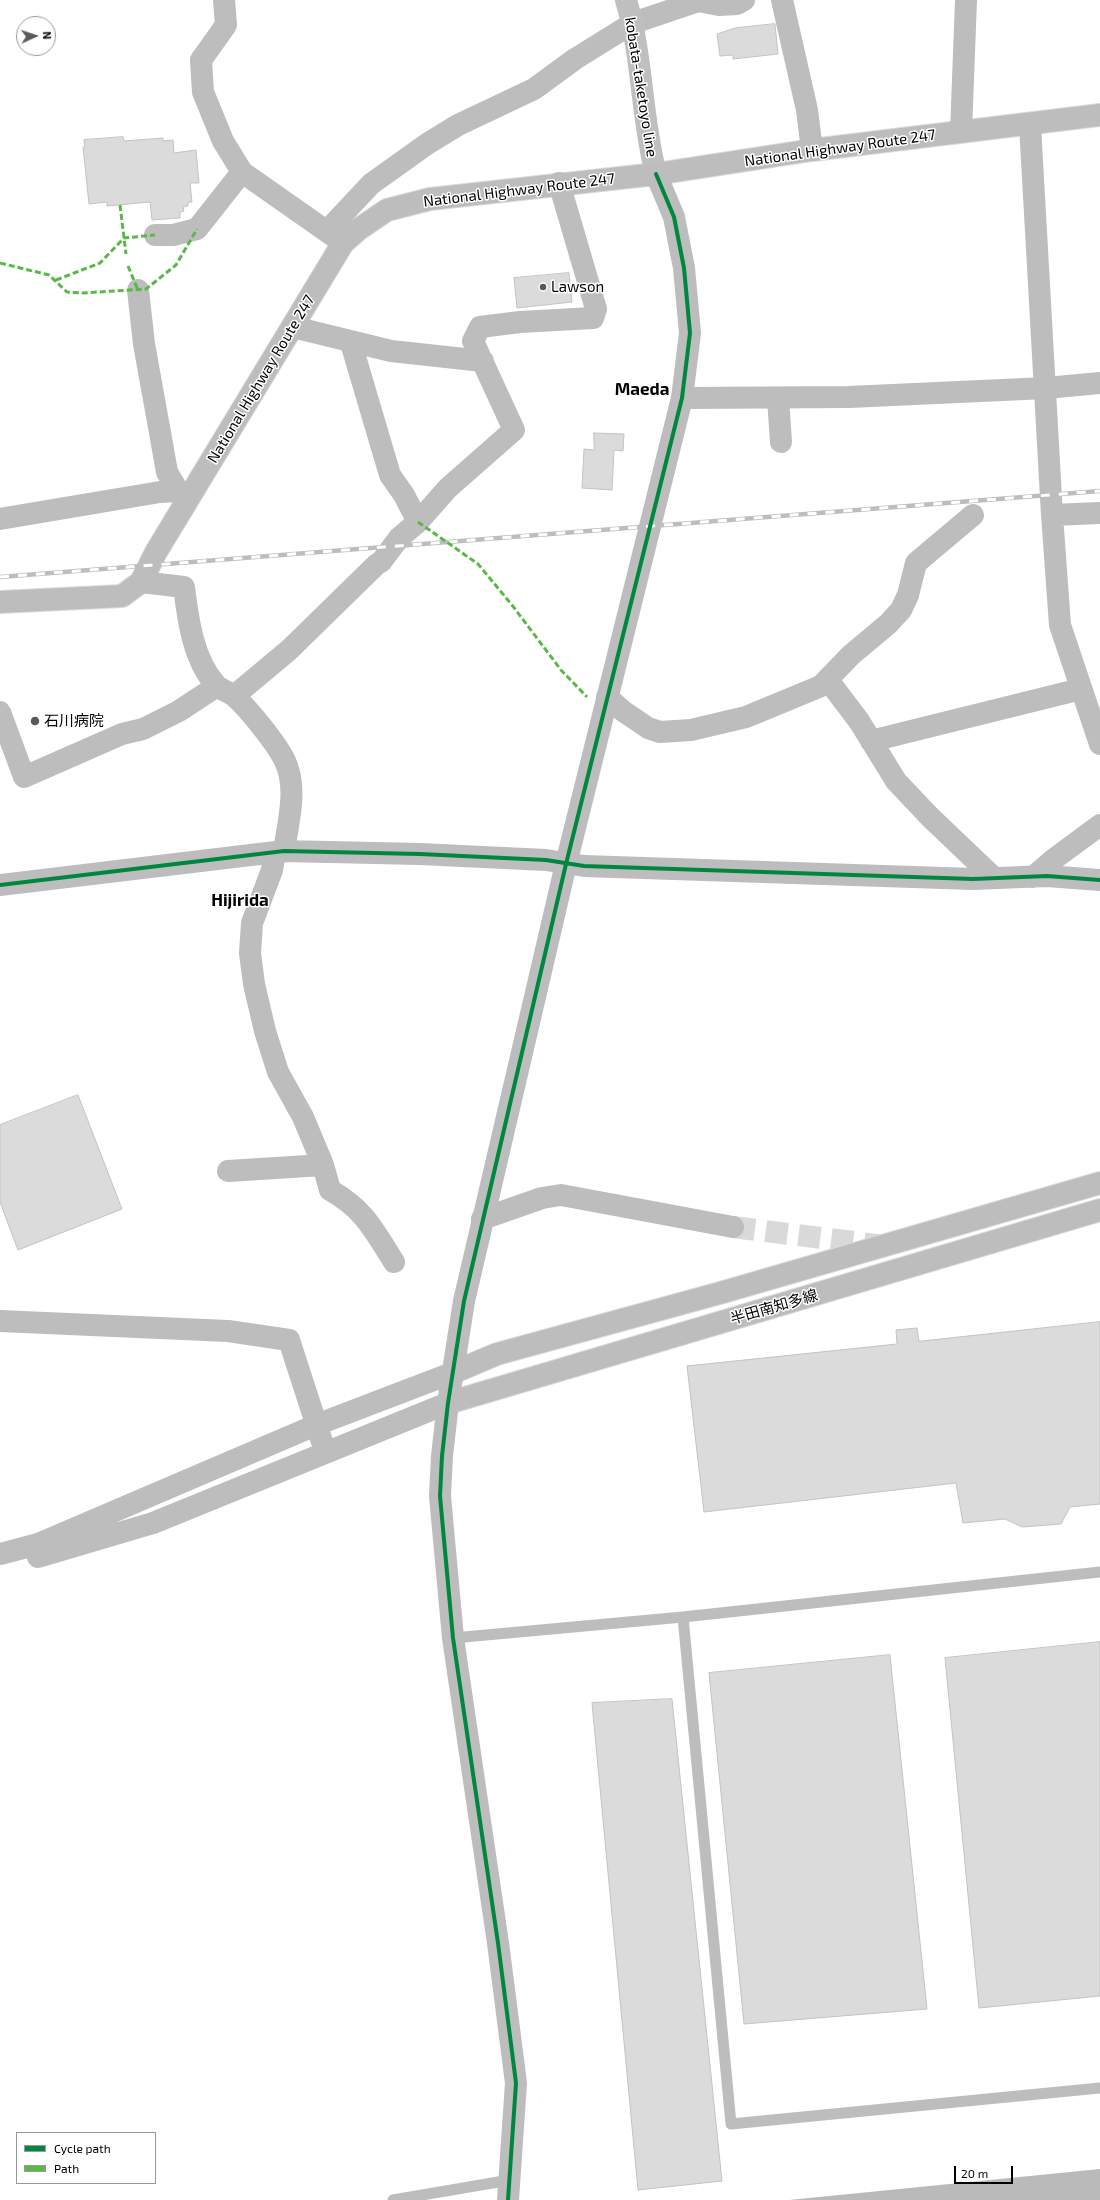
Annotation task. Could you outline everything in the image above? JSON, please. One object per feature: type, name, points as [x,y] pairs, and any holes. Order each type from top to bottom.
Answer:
[{"type":"main road","points":[[224,0],[226,25],[201,60],[203,92],[223,141],[242,172],[335,237],[371,184],[427,144],[458,125],[534,88],[575,59],[633,23],[698,1],[719,5],[737,4],[744,0]]},
{"type":"main road","name":"kobata-taketoyo line","points":[[626,0],[633,23],[648,144],[656,174]]},
{"type":"main road","points":[[782,0],[807,110],[812,150]]},
{"type":"main road","points":[[961,132],[966,0]]},
{"type":"main road","name":"National Highway Route 247","points":[[0,602],[122,596],[141,582],[183,494],[293,327],[335,237],[359,229],[388,210],[430,199],[559,183],[656,174],[812,150],[1030,125],[1100,115]]},
{"type":"main road","points":[[1030,125],[1052,515],[1060,625],[1100,744]]},
{"type":"main road","points":[[155,235],[173,235],[197,229],[242,172]]},
{"type":"main road","points":[[509,2190],[516,2083],[498,1943],[454,1638],[440,1496],[442,1456],[452,1373],[464,1301],[482,1219],[566,864],[682,398],[690,333],[684,268],[674,217],[656,174]]},
{"type":"main road","points":[[0,712],[24,777],[122,734],[143,729],[225,691],[289,650],[377,564],[381,562],[399,538],[418,522],[461,475],[514,430],[473,341],[480,327],[520,322],[593,318],[596,309],[559,183]]},
{"type":"main road","points":[[138,290],[144,344],[167,472],[183,494]]},
{"type":"main road","points":[[293,327],[351,343],[391,351],[483,361]]},
{"type":"main road","points":[[351,343],[390,474],[404,494],[418,522]]},
{"type":"main road","points":[[682,398],[848,397],[1046,388],[1100,383]]},
{"type":"main road","points":[[778,398],[781,442]]},
{"type":"main road","points":[[0,519],[160,492],[183,494]]},
{"type":"main road","points":[[1052,515],[1100,513]]},
{"type":"main road","points":[[607,697],[623,711],[648,728],[660,732],[691,730],[746,717],[821,686],[851,655],[888,624],[901,610],[908,595],[916,563],[973,515]]},
{"type":"main road","points":[[141,582],[184,587],[189,624],[196,646],[209,675],[264,730],[285,761],[290,782],[291,806],[279,852],[252,923],[250,953],[254,984],[265,1031],[278,1072],[303,1117],[323,1165],[330,1190],[349,1201],[360,1211],[394,1262]]},
{"type":"main road","points":[[828,680],[896,781],[994,878]]},
{"type":"main road","points":[[871,742],[1081,689]]},
{"type":"main road","points":[[1033,877],[1054,859],[1100,825]]},
{"type":"main road","points":[[0,885],[279,852],[420,854],[546,860],[584,866],[1100,880]]},
{"type":"main road","points":[[228,1171],[323,1165]]},
{"type":"main road","name":"半田南知多線","points":[[0,1554],[38,1544],[316,1424],[452,1373],[498,1354],[720,1293],[1100,1183]]},
{"type":"main road","points":[[482,1219],[542,1198],[561,1195],[733,1227]]},
{"type":"main road","name":"半田南知多線","points":[[0,1563],[42,1556],[153,1523],[448,1403],[1100,1210]]},
{"type":"main road","points":[[0,1321],[228,1331],[289,1340],[325,1452]]},
{"type":"lane","points":[[454,1638],[683,1617],[1100,1572]]},
{"type":"lane","points":[[683,1617],[731,2124],[1100,2088]]},
{"type":"lane","points":[[393,2200],[509,2190]]},
{"type":"shaded area","points":[[1100,2169],[1100,2200],[789,2200]]},
{"type":"building","points":[[775,24],[778,54],[733,59],[733,55],[720,56],[717,34],[735,28]]},
{"type":"building","points":[[123,137],[124,141],[163,138],[163,141],[173,140],[174,153],[196,150],[199,183],[190,183],[192,202],[188,202],[188,206],[183,207],[184,211],[180,212],[180,218],[152,220],[150,202],[107,206],[107,202],[89,204],[83,147],[85,147],[84,140]]},
{"type":"building","name":"Lawson","points":[[569,273],[572,302],[517,308],[514,278]]},
{"type":"building","points":[[594,433],[624,434],[623,451],[614,450],[612,490],[582,488],[584,449],[594,450]]},
{"type":"building","points":[[78,1095],[122,1209],[18,1250],[0,1202],[0,1125]]},
{"type":"building","points":[[1100,1322],[1100,1504],[1070,1507],[1061,1524],[1022,1527],[1005,1519],[963,1523],[956,1483],[704,1512],[687,1366],[897,1344],[896,1330],[917,1328],[919,1341]]},
{"type":"building","points":[[1100,1642],[1100,1996],[979,2008],[945,1658]]},
{"type":"building","points":[[890,1655],[927,2009],[744,2024],[709,1673]]},
{"type":"building","points":[[672,1699],[722,2181],[638,2190],[592,1703]]},
{"type":"tunnel","points":[[733,1227],[885,1246]]},
{"type":"railway","points":[[0,577],[1100,491]]},
{"type":"marked path","points":[[120,205],[126,254]]},
{"type":"marked path","points":[[0,263],[49,275],[67,292],[82,293],[146,289],[176,265],[197,229]]},
{"type":"marked path","points":[[56,280],[100,263],[124,238],[155,235]]},
{"type":"marked path","points":[[128,266],[138,290]]},
{"type":"marked path","points":[[418,522],[478,564],[512,605],[561,670],[587,697]]},
{"type":"cycle path","points":[[508,2200],[516,2083],[498,1943],[453,1638],[440,1496],[442,1456],[448,1403],[464,1301],[566,864],[682,398],[690,333],[684,268],[674,217],[656,174]]},
{"type":"cycle path","points":[[0,885],[284,851],[420,854],[546,860],[584,866],[973,879],[1047,876],[1100,880]]},
{"type":"place","name":"Lawson","points":[[543,287]]},
{"type":"place","name":"石川病院","points":[[35,721]]},
{"type":"district","name":"Maeda","points":[[642,389]]},
{"type":"district","name":"Hijirida","points":[[240,900]]}]
